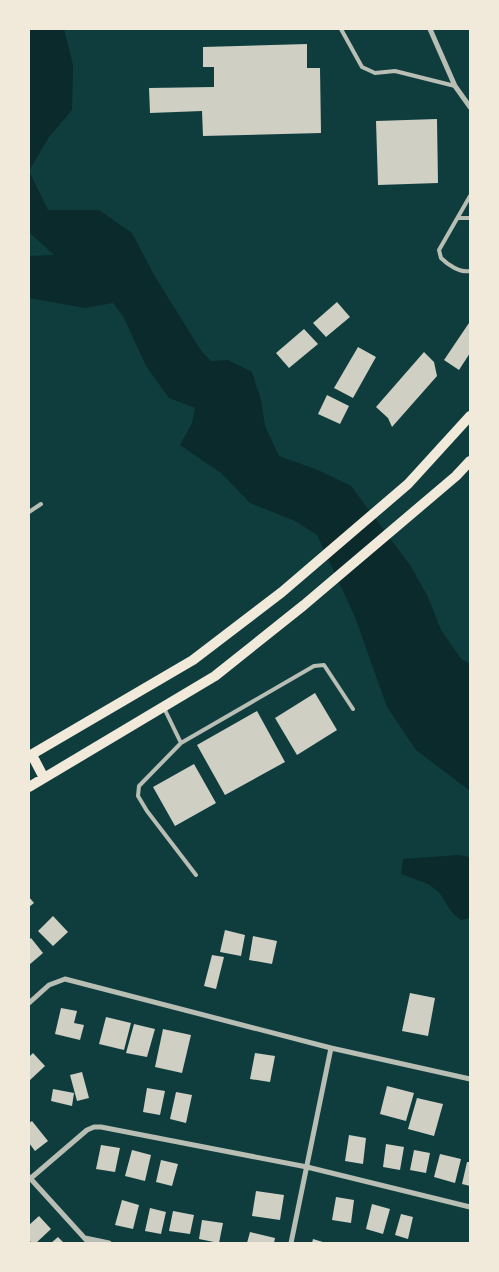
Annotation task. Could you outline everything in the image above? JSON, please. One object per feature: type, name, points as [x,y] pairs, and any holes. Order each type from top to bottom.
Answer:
[{"type":"main road","points":[[44,778],[30,756],[193,660],[282,592],[408,484],[470,416]]},
{"type":"main road","points":[[29,787],[215,676],[304,605],[425,503],[470,461]]},
{"type":"street","points":[[430,29],[455,86],[470,107]]},
{"type":"street","points":[[29,1004],[49,985],[57,980],[65,980],[331,1048],[470,1079]]},
{"type":"street","points":[[291,1243],[331,1048]]},
{"type":"street","points":[[89,1243],[30,1177],[94,1127],[307,1167],[470,1207]]},
{"type":"street","points":[[85,1238],[109,1243]]},
{"type":"lane","points":[[341,29],[362,67],[376,72],[395,71],[455,86]]},
{"type":"lane","points":[[470,196],[440,250],[440,258],[448,265],[466,272],[470,271]]},
{"type":"lane","points":[[458,218],[470,218]]},
{"type":"lane","points":[[29,512],[41,504]]},
{"type":"lane","points":[[196,875],[147,812],[138,796],[139,786],[181,743],[314,666],[324,665],[353,709]]},
{"type":"lane","points":[[164,708],[181,743]]},
{"type":"water","points":[[29,29],[64,29],[73,65],[72,110],[49,137],[29,171]]},
{"type":"water","points":[[29,171],[48,210],[99,210],[132,233],[154,275],[202,352],[211,361],[228,360],[252,372],[261,400],[265,426],[279,456],[318,470],[351,486],[410,565],[428,597],[441,630],[462,660],[470,663],[470,791],[416,750],[387,707],[355,617],[317,535],[295,521],[250,503],[221,473],[180,445],[192,423],[195,408],[169,398],[146,366],[123,316],[113,303],[85,308],[29,298],[29,256],[54,255],[29,232]]},
{"type":"water","points":[[458,855],[470,857],[470,918],[461,920],[452,912],[435,889],[423,882],[401,874],[403,859]]},
{"type":"building","points":[[307,44],[307,68],[320,68],[321,133],[203,136],[202,111],[150,113],[149,88],[214,87],[214,67],[203,67],[203,47]]},
{"type":"building","points":[[437,119],[438,183],[378,185],[376,121]]},
{"type":"building","points":[[337,302],[350,317],[326,337],[313,323]]},
{"type":"building","points":[[469,323],[470,353],[459,370],[444,360]]},
{"type":"building","points":[[304,329],[318,344],[289,368],[276,353]]},
{"type":"building","points":[[358,347],[376,357],[353,398],[334,388]]},
{"type":"building","points":[[424,352],[434,362],[437,376],[392,427],[388,418],[376,407]]},
{"type":"building","points":[[327,395],[349,406],[340,424],[318,414]]},
{"type":"building","points":[[315,693],[337,730],[297,755],[275,718]]},
{"type":"building","points":[[257,711],[285,762],[225,795],[197,745]]},
{"type":"building","points":[[194,764],[216,803],[175,826],[153,787]]},
{"type":"building","points":[[29,897],[34,903],[29,907]]},
{"type":"building","points":[[53,916],[68,932],[53,946],[38,931]]},
{"type":"building","points":[[225,930],[245,935],[241,956],[220,952]]},
{"type":"building","points":[[253,936],[277,941],[272,964],[249,960]]},
{"type":"building","points":[[31,938],[43,953],[29,965],[29,940]]},
{"type":"building","points":[[212,955],[224,957],[216,989],[204,986]]},
{"type":"building","points":[[410,993],[435,998],[428,1036],[402,1031]]},
{"type":"building","points":[[61,1008],[77,1011],[74,1023],[84,1025],[80,1040],[55,1034]]},
{"type":"building","points":[[106,1017],[131,1023],[124,1050],[99,1044]]},
{"type":"building","points":[[134,1024],[155,1029],[147,1057],[126,1053]]},
{"type":"building","points":[[163,1029],[191,1035],[182,1073],[155,1067]]},
{"type":"building","points":[[33,1053],[45,1066],[29,1081],[29,1057]]},
{"type":"building","points":[[255,1053],[275,1056],[270,1082],[250,1079]]},
{"type":"building","points":[[82,1072],[89,1098],[77,1101],[70,1075]]},
{"type":"building","points":[[387,1086],[414,1093],[406,1121],[380,1114]]},
{"type":"building","points":[[147,1088],[165,1091],[160,1115],[143,1112]]},
{"type":"building","points":[[53,1089],[74,1093],[72,1106],[51,1101]]},
{"type":"building","points":[[176,1092],[192,1095],[186,1123],[170,1119]]},
{"type":"building","points":[[417,1098],[443,1104],[434,1136],[408,1129]]},
{"type":"building","points":[[32,1121],[48,1141],[35,1151],[29,1143],[29,1123]]},
{"type":"building","points":[[349,1135],[366,1138],[363,1164],[345,1161]]},
{"type":"building","points":[[386,1144],[404,1147],[400,1170],[383,1167]]},
{"type":"building","points":[[101,1145],[120,1148],[115,1172],[96,1169]]},
{"type":"building","points":[[132,1150],[151,1155],[145,1181],[125,1176]]},
{"type":"building","points":[[414,1150],[430,1153],[426,1173],[410,1170]]},
{"type":"building","points":[[440,1154],[461,1159],[455,1183],[434,1177]]},
{"type":"building","points":[[161,1160],[178,1164],[172,1186],[156,1182]]},
{"type":"building","points":[[467,1162],[470,1162],[470,1186],[462,1184]]},
{"type":"building","points":[[256,1191],[284,1195],[280,1220],[252,1216]]},
{"type":"building","points":[[336,1197],[354,1200],[351,1223],[332,1220]]},
{"type":"building","points":[[122,1200],[139,1205],[133,1229],[115,1225]]},
{"type":"building","points":[[372,1204],[390,1209],[383,1234],[366,1229]]},
{"type":"building","points":[[150,1208],[166,1212],[161,1234],[145,1231]]},
{"type":"building","points":[[173,1211],[194,1215],[190,1234],[169,1231]]},
{"type":"building","points":[[401,1214],[413,1217],[408,1239],[395,1235]]},
{"type":"building","points":[[39,1216],[51,1229],[36,1243],[32,1243],[29,1240],[29,1225]]},
{"type":"building","points":[[202,1220],[223,1223],[219,1243],[199,1239]]},
{"type":"building","points":[[250,1232],[275,1238],[274,1243],[247,1243]]},
{"type":"building","points":[[58,1237],[64,1243],[51,1243]]},
{"type":"building","points":[[313,1239],[326,1243],[312,1243]]}]
